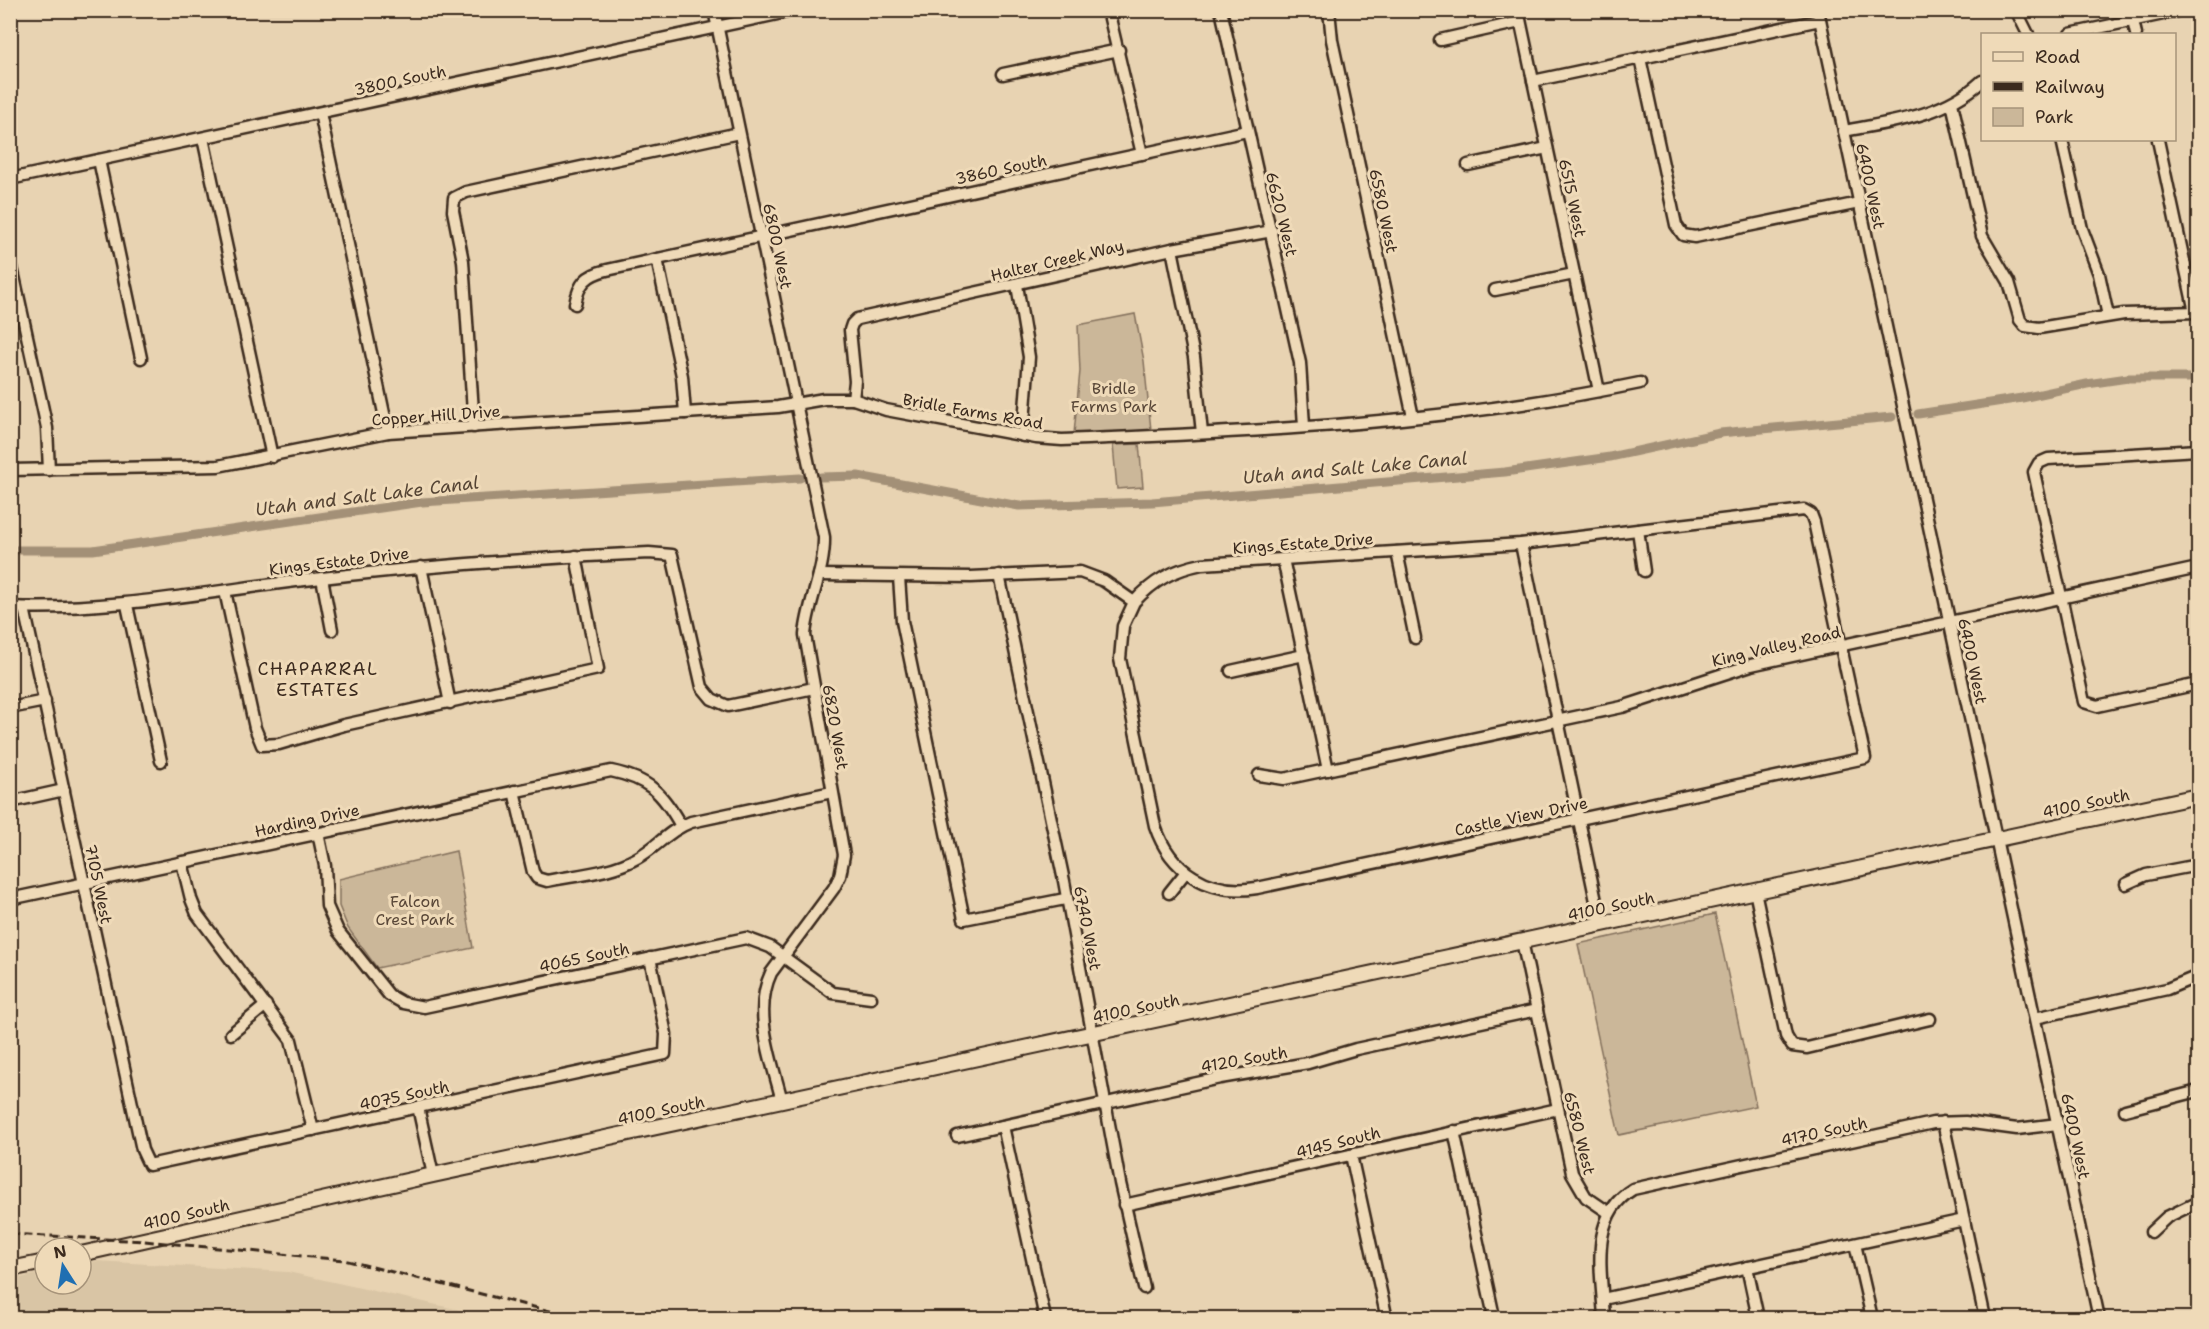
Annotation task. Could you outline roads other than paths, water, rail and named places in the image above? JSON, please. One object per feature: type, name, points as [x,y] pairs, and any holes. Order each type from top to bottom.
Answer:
[{"type":"main road","name":"4100 South","points":[[93,1251],[433,1175],[2199,796]]},
{"type":"main road","points":[[10,1269],[33,1264]]},
{"type":"street","name":"6800 West","points":[[714,10],[813,487]]},
{"type":"street","name":"3800 South","points":[[10,179],[796,10]]},
{"type":"street","points":[[1108,10],[1142,154]]},
{"type":"street","name":"6620 West","points":[[1221,10],[1302,372],[1304,426]]},
{"type":"street","name":"6580 West","points":[[1329,10],[1332,40],[1413,417]]},
{"type":"street","name":"6515 West","points":[[1518,10],[1599,391]]},
{"type":"street","points":[[2016,10],[2028,33]]},
{"type":"street","points":[[2075,33],[2182,10]]},
{"type":"street","points":[[1533,81],[1819,15]]},
{"type":"street","name":"6400 West","points":[[1819,15],[2099,1318]]},
{"type":"street","points":[[2133,21],[2136,33]]},
{"type":"street","points":[[1440,40],[1520,22]]},
{"type":"street","points":[[1003,74],[1119,50]]},
{"type":"street","points":[[1640,58],[1676,225],[1683,235],[1695,237],[1859,203]]},
{"type":"street","points":[[1844,131],[1930,113],[1952,103],[1981,82]]},
{"type":"street","points":[[1952,103],[1983,236],[2009,282],[2020,320],[2028,329],[2108,316],[2197,312],[2158,141]]},
{"type":"street","points":[[320,113],[388,432]]},
{"type":"street","name":"3860 South","points":[[575,304],[579,286],[589,276],[761,236],[1247,131]]},
{"type":"street","points":[[474,427],[463,261],[453,211],[454,198],[466,192],[739,133]]},
{"type":"street","points":[[203,138],[272,456]]},
{"type":"street","points":[[2062,141],[2082,229],[2099,274],[2108,316]]},
{"type":"street","points":[[1468,165],[1547,148]]},
{"type":"street","points":[[99,160],[141,358]]},
{"type":"street","name":"Halter Creek Way","points":[[853,399],[855,386],[850,334],[852,324],[861,317],[1017,285],[1172,249],[1272,231]]},
{"type":"street","points":[[1172,249],[1194,357],[1203,433]]},
{"type":"street","points":[[10,258],[47,428],[49,470]]},
{"type":"street","points":[[657,259],[682,376],[685,414]]},
{"type":"street","points":[[1495,290],[1574,274]]},
{"type":"street","points":[[1017,285],[1029,357],[1023,436]]},
{"type":"street","name":"Bridle Farms Road","points":[[795,405],[832,398],[853,399],[886,410],[1023,436],[1062,440],[1364,424],[1554,400],[1640,382]]},
{"type":"street","name":"Copper Hill Drive","points":[[10,470],[218,466],[388,432],[795,405]]},
{"type":"street","points":[[2199,450],[2048,459],[2036,466],[2034,479],[2080,695],[2086,704],[2097,706],[2199,684]]},
{"type":"street","name":"6820 West","points":[[782,1101],[762,1001],[771,973],[840,876],[844,855],[805,635],[810,601],[824,555],[824,537],[813,487]]},
{"type":"street","name":"Kings Estate Drive","points":[[1134,602],[1161,577],[1181,568],[1202,564],[1521,544],[1795,509],[1808,511],[1814,522],[1840,646]]},
{"type":"street","points":[[1638,530],[1644,571]]},
{"type":"street","points":[[1521,544],[1601,925]]},
{"type":"street","points":[[1397,552],[1415,638]]},
{"type":"street","name":"Kings Estate Drive","points":[[10,607],[127,604],[421,567],[576,556],[649,553],[672,555],[702,687],[712,699],[728,705],[814,688]]},
{"type":"street","points":[[225,591],[255,728],[262,745],[279,744],[344,725],[598,669],[576,556]]},
{"type":"street","points":[[1283,559],[1328,770]]},
{"type":"street","points":[[421,567],[450,703]]},
{"type":"street","name":"King Valley Road","points":[[1259,775],[1284,779],[1558,721],[1644,701],[1736,668],[2199,568]]},
{"type":"street","points":[[819,575],[899,577],[1080,572],[1104,581],[1134,602]]},
{"type":"street","name":"6740 West","points":[[999,575],[1106,1103],[1124,1205],[1144,1288]]},
{"type":"street","points":[[899,577],[902,621],[964,919],[1065,899]]},
{"type":"street","points":[[322,578],[332,630]]},
{"type":"street","name":"Castle View Drive","points":[[1134,602],[1121,635],[1121,667],[1155,826],[1166,850],[1185,873],[1219,888],[1247,890],[1865,758],[1840,646]]},
{"type":"street","points":[[127,604],[161,761]]},
{"type":"street","name":"7105 West","points":[[24,608],[141,1150],[149,1165]]},
{"type":"street","points":[[1231,671],[1304,656]]},
{"type":"street","points":[[10,708],[45,701]]},
{"type":"street","name":"Harding Drive","points":[[10,900],[586,774],[611,771],[645,782],[660,794],[681,826]]},
{"type":"street","points":[[10,802],[64,790]]},
{"type":"street","points":[[514,791],[535,876],[547,881],[626,864],[647,852],[681,826],[832,792]]},
{"type":"street","name":"4065 South","points":[[318,833],[325,866],[326,897],[331,918],[338,931],[389,995],[402,1003],[424,1007],[746,938],[760,941],[833,993],[870,998]]},
{"type":"street","points":[[182,862],[197,914],[286,1031],[294,1049],[313,1130]]},
{"type":"street","points":[[2126,884],[2146,875],[2199,865]]},
{"type":"street","points":[[1169,894],[1185,873]]},
{"type":"street","points":[[1755,891],[1786,1036],[1792,1046],[1807,1048],[1930,1018]]},
{"type":"street","name":"6580 West","points":[[1522,942],[1577,1185],[1591,1201],[1608,1212]]},
{"type":"street","name":"4075 South","points":[[149,1165],[665,1054],[666,1034],[650,958]]},
{"type":"street","points":[[2035,1018],[2167,989],[2199,976]]},
{"type":"street","points":[[231,1034],[267,1005]]},
{"type":"street","name":"4120 South","points":[[957,1136],[1106,1103],[1308,1063],[1356,1049],[1537,1010]]},
{"type":"street","points":[[2126,1110],[2199,1091]]},
{"type":"street","points":[[418,1107],[433,1175]]},
{"type":"street","name":"4145 South","points":[[1124,1205],[1558,1109]]},
{"type":"street","points":[[1943,1122],[1985,1318]]},
{"type":"street","name":"4170 South","points":[[1608,1212],[1626,1193],[1647,1184],[1943,1122],[2017,1129],[2058,1124]]},
{"type":"street","points":[[1003,1126],[1045,1318]]},
{"type":"street","points":[[1454,1131],[1492,1312]]},
{"type":"street","points":[[1351,1155],[1385,1310]]},
{"type":"street","points":[[2151,1232],[2167,1216],[2199,1202]]},
{"type":"street","points":[[1604,1318],[1602,1234],[1608,1212]]},
{"type":"street","points":[[1603,1299],[1964,1220]]},
{"type":"street","points":[[1855,1244],[1872,1318]]},
{"type":"street","points":[[1747,1267],[1758,1318]]},
{"type":"waterway","name":"Utah and Salt Lake Canal","points":[[1918,414],[2022,398],[2128,378],[2198,378]]},
{"type":"waterway","name":"Utah and Salt Lake Canal","points":[[821,477],[858,476],[1019,506],[1152,502],[1505,472],[1610,457],[1720,433],[1892,417]]},
{"type":"waterway","name":"Utah and Salt Lake Canal","points":[[10,550],[93,550],[422,502],[800,478]]},
{"type":"railway","points":[[10,1234],[144,1241],[344,1260],[578,1318]]},
{"type":"district","name":"CHAPARRAL ESTATES","points":[[318,679]]},
{"type":"park label","name":"Bridle Farms Park","points":[[1114,397]]},
{"type":"park label","name":"Falcon Crest Park","points":[[415,910]]}]
